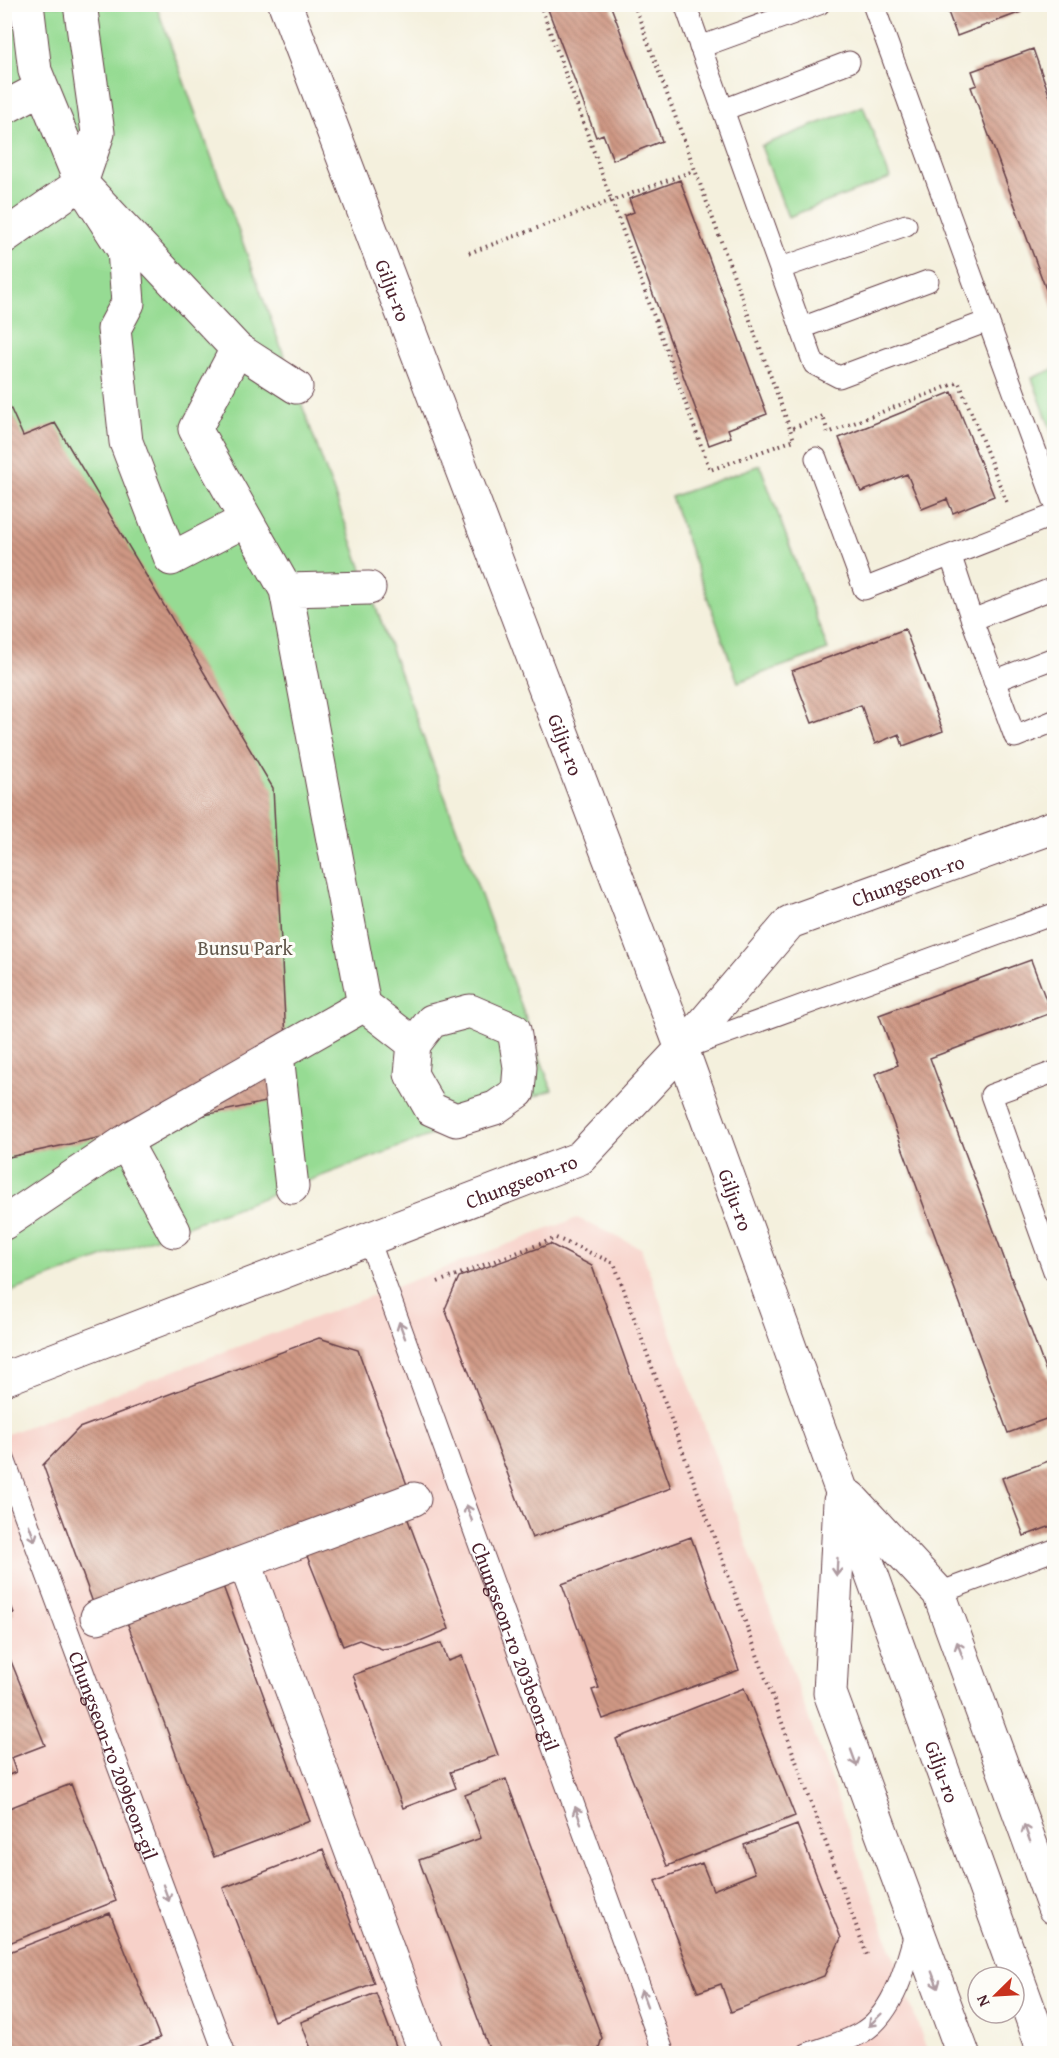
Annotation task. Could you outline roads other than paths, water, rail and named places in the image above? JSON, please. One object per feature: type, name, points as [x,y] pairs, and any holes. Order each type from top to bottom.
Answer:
[{"type":"street","points":[[27,4],[35,71],[81,183],[124,250],[128,303],[114,329],[126,442],[171,559],[246,520]]},
{"type":"street","points":[[4,237],[81,183],[98,133],[80,4]]},
{"type":"street","name":"Gilju-ro","points":[[285,4],[682,1049],[1045,2054]]},
{"type":"street","points":[[4,108],[42,88]]},
{"type":"street","points":[[81,183],[237,349],[296,387]]},
{"type":"street","points":[[237,349],[195,429],[286,590],[364,1005],[414,1044]]},
{"type":"street","points":[[286,590],[369,588]]},
{"type":"street","name":"Chungseon-ro","points":[[4,1379],[580,1158],[682,1049],[790,922],[1054,827]]},
{"type":"street","points":[[4,1223],[125,1142],[364,1005]]},
{"type":"street","points":[[277,1055],[292,1187]]},
{"type":"street","points":[[125,1142],[174,1231]]},
{"type":"street","name":"Gilju-ro","points":[[841,1487],[939,1593],[1054,1908]]},
{"type":"street","name":"Gilju-ro","points":[[841,1487],[830,1693],[963,2054]]},
{"type":"street","points":[[97,1617],[414,1499]]},
{"type":"street","points":[[245,1563],[426,2054]]},
{"type":"lane","points":[[685,4],[814,364],[839,377],[988,321]]},
{"type":"lane","points":[[700,47],[819,4]]},
{"type":"lane","points":[[873,4],[1054,501]]},
{"type":"lane","points":[[723,110],[849,62]]},
{"type":"lane","points":[[781,268],[906,225]]},
{"type":"lane","points":[[801,328],[928,281]]},
{"type":"lane","points":[[816,458],[864,589],[1054,515]]},
{"type":"lane","points":[[951,557],[1015,737],[1054,721]]},
{"type":"lane","points":[[972,620],[1054,588]]},
{"type":"lane","points":[[994,681],[1054,658]]},
{"type":"lane","points":[[682,1049],[1054,914]]},
{"type":"lane","points":[[1054,1072],[991,1095],[1054,1271]]},
{"type":"lane","name":"Chungseon-ro 203beon-gil","points":[[369,1239],[664,2054]]},
{"type":"lane","name":"Chungseon-ro 209beon-gil","points":[[4,1459],[225,2054]]},
{"type":"lane","points":[[939,1593],[1054,1550]]},
{"type":"lane","points":[[807,2054],[864,2031],[885,2010],[908,1957],[916,1929]]},
{"type":"park label","name":"Bunsu Park","points":[[245,947]]}]
